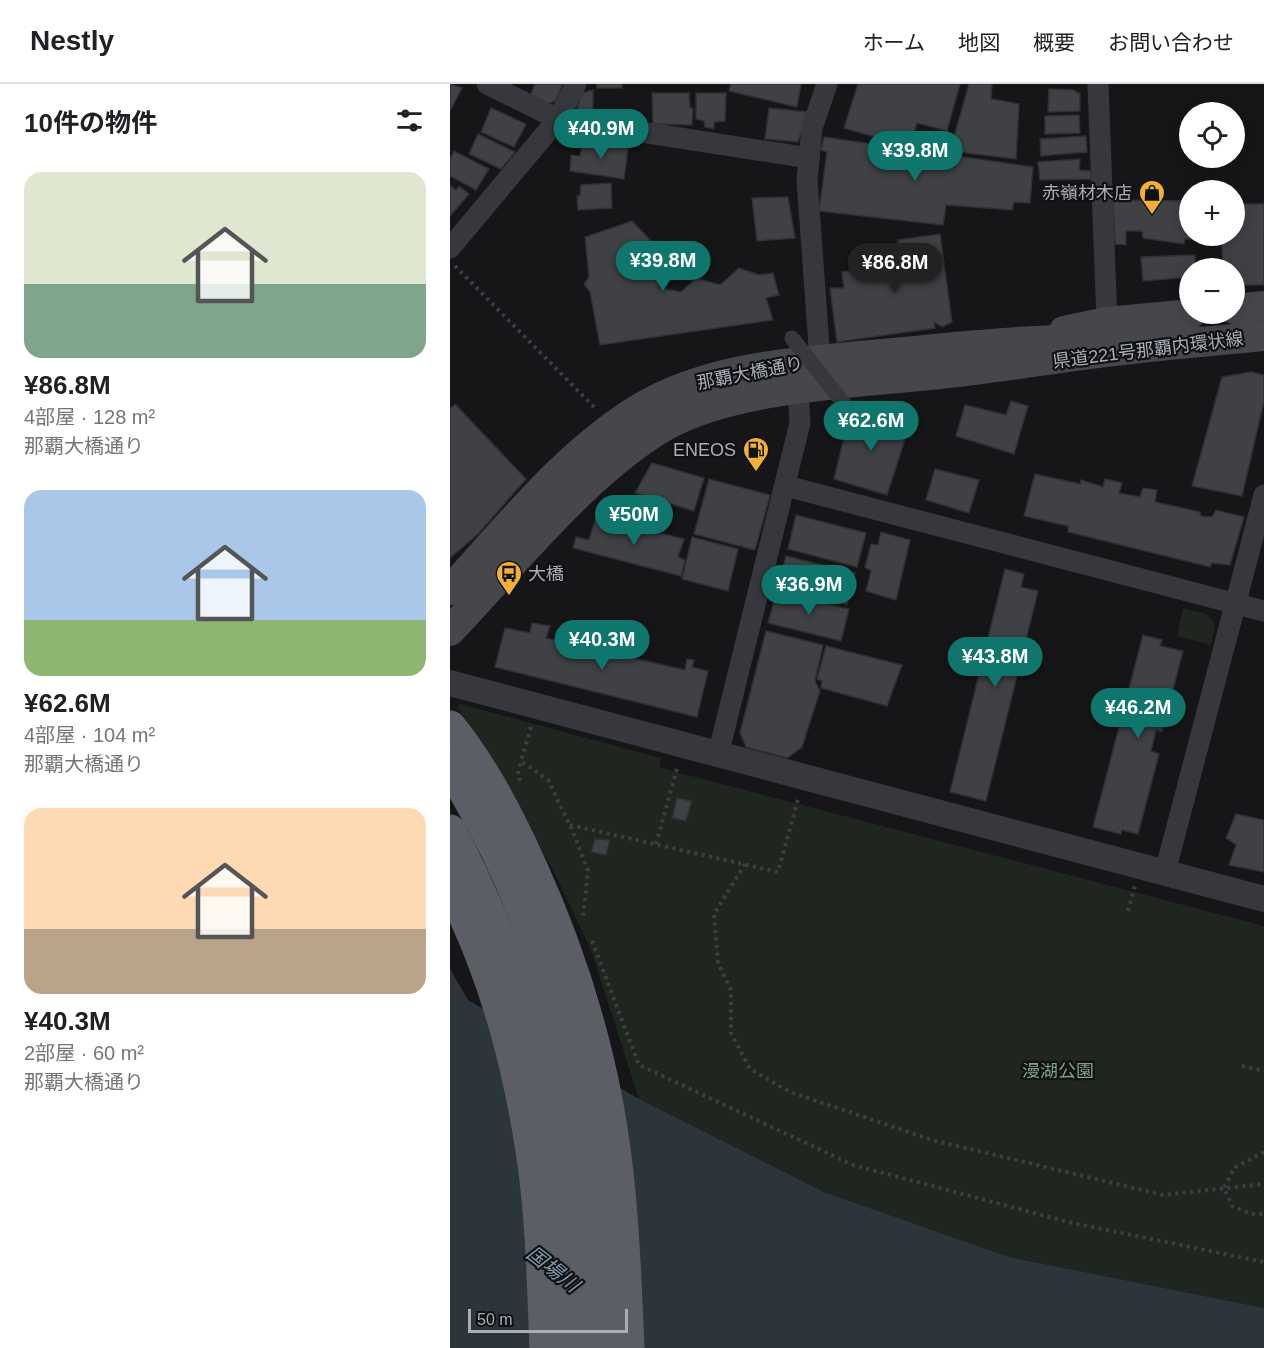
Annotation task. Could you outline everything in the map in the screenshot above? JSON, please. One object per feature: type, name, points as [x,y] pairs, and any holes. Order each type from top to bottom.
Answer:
[{"type":"highway","points":[[450,727],[494,794],[544,897],[590,1032],[609,1120],[619,1192],[628,1348]]},
{"type":"highway","points":[[450,767],[476,811],[508,877],[543,968],[557,1013],[573,1075],[590,1160],[602,1291],[604,1348]]},
{"type":"highway","points":[[450,831],[501,945],[524,1011],[543,1079],[554,1132],[562,1198],[572,1348]]},
{"type":"highway","points":[[450,885],[474,938],[510,1048],[531,1138],[538,1199],[546,1348]]},
{"type":"main road","points":[[1245,308],[1264,306]]},
{"type":"main road","points":[[1026,352],[1107,322],[1179,315]]},
{"type":"main road","name":"県道221号那覇内環状線","points":[[1026,352],[1121,339],[1264,324]]},
{"type":"main road","name":"県道221号那覇内環状線","points":[[1026,352],[1122,350],[1264,336]]},
{"type":"main road","points":[[1026,352],[1122,365],[1264,352]]},
{"type":"main road","name":"那覇大橋通り","points":[[450,590],[556,477],[612,428],[651,402],[691,384],[747,370],[820,360],[1026,352]]},
{"type":"main road","name":"那覇大橋通り","points":[[450,631],[578,497],[623,455],[669,424],[714,406],[756,396],[1026,352]]},
{"type":"street","points":[[487,84],[558,119],[808,158]]},
{"type":"street","points":[[450,249],[558,119],[576,84]]},
{"type":"street","points":[[820,360],[807,180],[812,128],[827,84]]},
{"type":"street","points":[[1095,85],[1107,322]]},
{"type":"street","points":[[792,338],[845,405]]},
{"type":"street","points":[[718,755],[800,423],[798,390]]},
{"type":"street","points":[[786,486],[1264,611]]},
{"type":"street","points":[[1165,872],[1264,495]]},
{"type":"street","points":[[450,682],[718,755],[1264,898]]},
{"type":"path","points":[[450,261],[612,428]]},
{"type":"path","points":[[533,720],[521,761],[548,780],[588,871],[582,915],[586,926]]},
{"type":"path","points":[[656,844],[680,758]]},
{"type":"path","points":[[569,824],[778,872],[801,790]]},
{"type":"path","points":[[746,864],[714,914],[718,963],[731,990],[731,1033],[750,1069],[790,1092],[932,1140],[1163,1195],[1264,1184]]},
{"type":"path","points":[[1128,911],[1137,877]]},
{"type":"path","points":[[591,936],[639,1065],[853,1165],[1068,1222],[1264,1262]]},
{"type":"path","points":[[1242,1066],[1264,1071]]},
{"type":"path","points":[[1224,1188],[1234,1168],[1264,1152]]},
{"type":"path","points":[[1224,1188],[1232,1206],[1251,1214],[1264,1214]]},
{"type":"green space","points":[[1183,608],[1207,614],[1215,625],[1211,645],[1177,636]]},
{"type":"green space","name":"漫湖公園","points":[[460,704],[661,758],[659,767],[676,772],[1264,926],[1264,1308],[1009,1257],[824,1192],[639,1099],[591,950],[556,876],[499,770],[458,708]]},
{"type":"water","name":"国場川","points":[[450,969],[468,1000],[639,1099],[824,1192],[1009,1257],[1264,1308],[1264,1348],[450,1348]]},
{"type":"building","points":[[450,84],[462,88],[450,111]]},
{"type":"building","points":[[535,84],[563,84],[555,101],[548,104],[530,96]]},
{"type":"building","points":[[597,84],[622,84],[622,88],[597,88]]},
{"type":"building","points":[[731,84],[801,84],[797,107],[729,91]]},
{"type":"building","points":[[858,84],[960,84],[947,131],[917,123],[910,147],[844,128]]},
{"type":"building","points":[[969,84],[992,84],[991,99],[1019,104],[1016,159],[950,151]]},
{"type":"building","points":[[1049,89],[1073,90],[1080,94],[1080,111],[1048,112]]},
{"type":"building","points":[[593,90],[593,113],[584,114],[577,108],[582,93]]},
{"type":"building","points":[[652,93],[689,93],[690,108],[693,108],[692,125],[653,124]]},
{"type":"building","points":[[696,93],[726,93],[725,121],[714,122],[714,129],[705,127],[704,121],[696,119]]},
{"type":"building","points":[[491,108],[526,124],[514,147],[481,132]]},
{"type":"building","points":[[769,108],[807,112],[798,142],[765,139]]},
{"type":"building","points":[[1079,115],[1080,133],[1045,134],[1045,116]]},
{"type":"building","points":[[478,134],[515,152],[501,169],[469,154]]},
{"type":"building","points":[[1086,136],[1087,152],[1041,156],[1040,139]]},
{"type":"building","points":[[824,137],[1033,167],[1030,203],[1014,202],[1012,210],[946,205],[943,225],[819,211],[827,152],[821,150]]},
{"type":"building","points":[[583,140],[628,148],[624,179],[570,171],[571,155],[580,156]]},
{"type":"building","points":[[454,151],[489,169],[476,190],[450,176],[450,159]]},
{"type":"building","points":[[1080,159],[1079,170],[1091,171],[1091,179],[1040,180],[1038,162]]},
{"type":"building","points":[[611,183],[612,208],[578,210],[577,196],[580,195],[581,185]]},
{"type":"building","points":[[450,185],[456,190],[459,186],[469,194],[450,216]]},
{"type":"building","points":[[788,197],[795,238],[757,241],[752,198]]},
{"type":"building","name":"赤嶺材木店","points":[[1113,200],[1179,201],[1179,243],[1143,238],[1142,231],[1126,231],[1126,245],[1115,244]]},
{"type":"building","points":[[1245,204],[1264,204],[1264,285],[1245,285],[1245,258],[1222,258],[1222,246],[1245,246]]},
{"type":"building","points":[[632,221],[654,244],[664,261],[657,278],[660,288],[681,292],[696,278],[720,285],[739,268],[759,275],[773,273],[779,295],[766,298],[773,320],[600,345],[590,292],[584,284],[589,277],[585,237]]},
{"type":"building","points":[[940,234],[952,322],[942,327],[934,322],[935,328],[837,342],[830,288],[844,288],[842,272],[902,264],[898,240]]},
{"type":"building","points":[[1195,255],[1195,258],[1179,258],[1179,278],[1143,281],[1141,257]]},
{"type":"building","points":[[1251,372],[1264,375],[1264,401],[1242,496],[1192,486],[1222,377]]},
{"type":"building","points":[[1011,401],[1028,406],[1014,454],[956,436],[965,405],[1006,415]]},
{"type":"building","points":[[455,404],[526,479],[478,534],[450,558],[450,409]]},
{"type":"building","points":[[900,410],[893,436],[905,439],[887,495],[834,479],[847,425],[856,426],[861,414]]},
{"type":"building","points":[[652,463],[704,478],[694,511],[635,493]]},
{"type":"building","points":[[935,469],[979,480],[969,513],[926,500]]},
{"type":"building","points":[[1035,474],[1080,484],[1081,480],[1103,487],[1105,479],[1122,483],[1119,493],[1140,497],[1143,488],[1157,490],[1155,502],[1200,512],[1201,516],[1212,517],[1216,510],[1244,517],[1230,565],[1212,563],[1210,567],[1068,532],[1068,526],[1024,516]]},
{"type":"building","points":[[709,479],[770,495],[755,550],[694,534]]},
{"type":"building","points":[[796,515],[866,533],[857,567],[788,549]]},
{"type":"building","points":[[596,517],[684,539],[678,557],[685,560],[681,576],[573,548],[576,537],[589,540]]},
{"type":"building","points":[[881,532],[910,540],[896,600],[866,591],[871,571],[865,567],[871,544],[878,545]]},
{"type":"building","points":[[692,537],[738,549],[728,591],[682,579]]},
{"type":"building","points":[[786,556],[855,573],[847,605],[778,586]]},
{"type":"building","points":[[1005,569],[1024,574],[1021,587],[1038,591],[986,801],[950,792]]},
{"type":"building","points":[[777,591],[849,609],[841,641],[768,623]]},
{"type":"building","points":[[532,623],[550,626],[546,638],[685,670],[687,659],[694,660],[692,667],[708,671],[697,717],[495,667],[505,628],[530,633]]},
{"type":"building","points":[[766,631],[823,645],[815,681],[820,691],[802,747],[787,758],[746,747],[740,733]]},
{"type":"building","points":[[1143,635],[1162,640],[1160,646],[1183,651],[1162,732],[1156,730],[1151,751],[1159,754],[1138,834],[1122,830],[1121,834],[1093,827]]},
{"type":"building","points":[[826,646],[902,665],[887,706],[821,688],[822,681],[817,679]]},
{"type":"building","points":[[677,798],[692,801],[686,821],[672,818]]},
{"type":"building","points":[[1236,814],[1264,820],[1264,872],[1229,865],[1236,845],[1226,838]]},
{"type":"building","points":[[595,839],[610,840],[606,855],[591,852]]},
{"type":"place","name":"赤嶺材木店","points":[[1152,216]]},
{"type":"place","name":"ENEOS","points":[[756,473]]},
{"type":"place","name":"大橋","points":[[509,597]]}]
